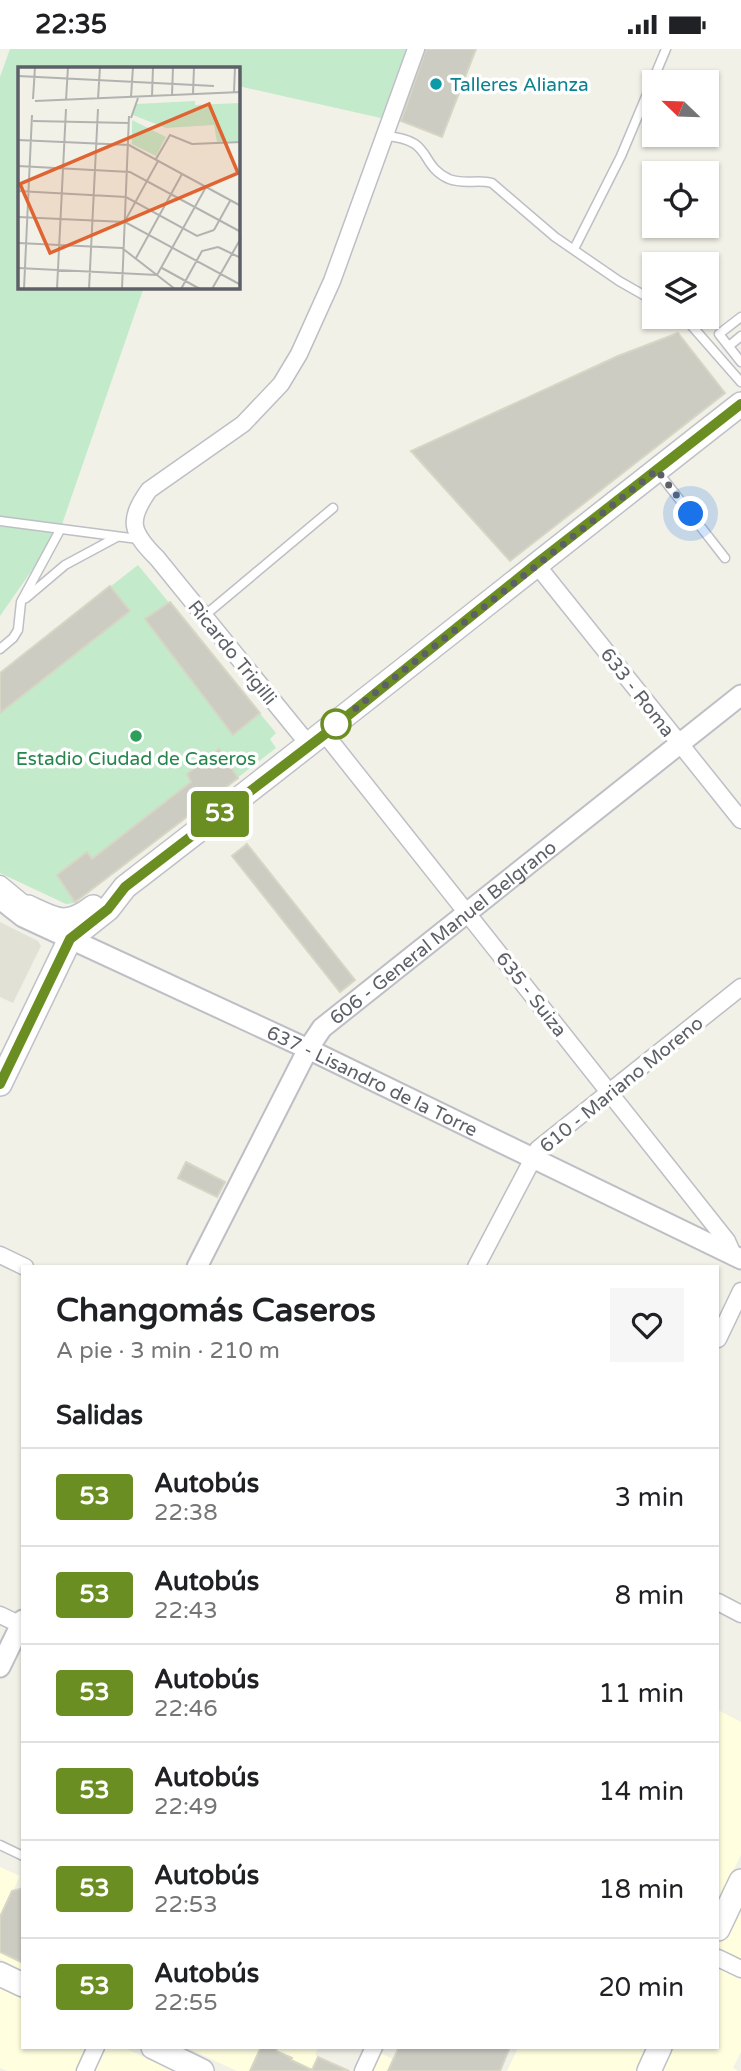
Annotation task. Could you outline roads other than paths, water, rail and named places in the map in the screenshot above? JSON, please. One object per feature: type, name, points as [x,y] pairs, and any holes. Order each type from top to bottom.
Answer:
[{"type":"main road","points":[[25,912],[69,921],[125,887],[317,740],[741,404]]},
{"type":"main road","points":[[2,1076],[70,939],[108,909],[125,887]]},
{"type":"main road","points":[[719,1928],[741,1881]]},
{"type":"main road","points":[[0,1973],[21,1984]]},
{"type":"main road","points":[[157,2049],[202,2071]]},
{"type":"main road","points":[[649,2071],[659,2049]]},
{"type":"street","points":[[138,539],[135,523],[149,490],[243,424],[281,384],[299,354],[332,281],[416,49]]},
{"type":"street","name":"Ricardo Trigilli","points":[[138,539],[317,740]]},
{"type":"street","name":"633 - Roma","points":[[536,564],[741,820]]},
{"type":"street","name":"606 - General Manuel Belgrano","points":[[198,1265],[308,1049],[322,1028],[741,695]]},
{"type":"street","name":"635 - Suiza","points":[[317,740],[468,912],[738,1258]]},
{"type":"street","name":"637 - Lisandro de la Torre","points":[[0,884],[25,912],[70,939],[308,1049],[738,1258]]},
{"type":"street","points":[[0,898],[25,912]]},
{"type":"street","name":"637 - Lisandro de la Torre","points":[[0,911],[25,912]]},
{"type":"street","name":"610 - Mariano Moreno","points":[[477,1265],[538,1149],[741,987]]},
{"type":"street","points":[[0,1255],[21,1266]]},
{"type":"street","points":[[719,1337],[741,1291]]},
{"type":"street","points":[[719,1603],[741,1614]]},
{"type":"street","points":[[0,1615],[21,1623]]},
{"type":"street","points":[[0,1667],[21,1625]]},
{"type":"street","points":[[719,1958],[741,1969]]},
{"type":"street","points":[[85,2071],[95,2049]]},
{"type":"street","points":[[363,2071],[373,2049]]},
{"type":"lane","points":[[574,249],[621,156],[666,49]]},
{"type":"lane","points":[[384,136],[403,137],[417,143],[442,174],[458,182],[492,183],[555,237],[642,294]]},
{"type":"lane","points":[[741,317],[719,334],[741,362]]},
{"type":"lane","points":[[695,329],[741,382]]},
{"type":"lane","points":[[720,357],[741,336]]},
{"type":"lane","points":[[657,470],[725,558]]},
{"type":"lane","points":[[204,616],[333,508]]},
{"type":"lane","points":[[0,521],[138,539]]},
{"type":"lane","points":[[0,649],[18,630],[22,602],[60,530]]},
{"type":"lane","points":[[22,602],[65,565],[117,537]]},
{"type":"lane","points":[[0,1845],[21,1855]]},
{"type":"place","name":"Talleres Alianza","points":[[436,84]]},
{"type":"place","name":"Estadio Ciudad de Caseros","points":[[136,736]]}]
